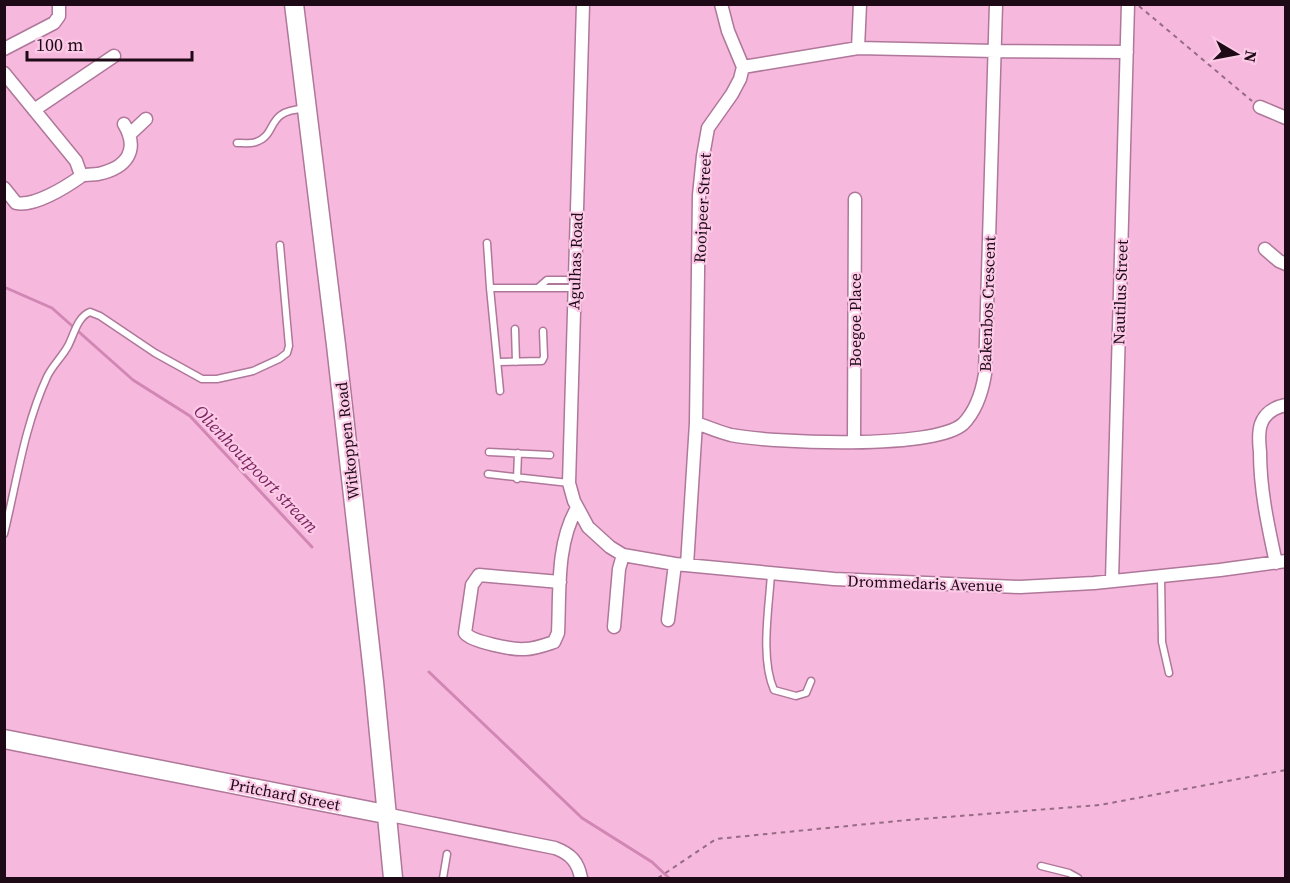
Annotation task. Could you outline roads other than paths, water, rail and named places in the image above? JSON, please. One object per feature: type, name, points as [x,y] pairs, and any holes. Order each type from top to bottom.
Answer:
[{"type":"main road","name":"Witkoppen Road","points":[[294,4],[374,682],[393,879]]},
{"type":"main road","name":"Pritchard Street","points":[[4,739],[385,814]]},
{"type":"street","points":[[4,49],[54,22],[59,16],[59,4]]},
{"type":"street","name":"Agulhas Road","points":[[579,512],[569,483],[582,4]]},
{"type":"street","points":[[721,4],[728,31],[743,67],[858,48],[1127,52]]},
{"type":"street","points":[[858,48],[860,4]]},
{"type":"street","name":"Bakenbos Crescent","points":[[696,423],[732,435],[789,441],[896,441],[940,435],[962,424],[980,398],[985,374],[996,4]]},
{"type":"street","name":"Nautilus Street","points":[[1112,580],[1128,4]]},
{"type":"street","points":[[34,110],[114,56]]},
{"type":"street","name":"Rooipeer Street","points":[[668,621],[681,564],[696,423],[699,195],[703,156],[708,128],[732,94],[743,67]]},
{"type":"street","points":[[4,74],[76,162],[81,175]]},
{"type":"street","points":[[1260,107],[1286,118]]},
{"type":"street","points":[[4,188],[16,203],[24,203],[55,193],[72,184],[81,175],[100,173],[122,165],[131,147],[127,129],[146,119]]},
{"type":"street","name":"Boegoe Place","points":[[854,441],[855,199]]},
{"type":"street","points":[[1265,249],[1286,264]]},
{"type":"street","points":[[1281,562],[1262,495],[1259,439],[1261,426],[1267,415],[1278,406],[1286,405]]},
{"type":"street","points":[[560,582],[479,575],[472,585],[465,633],[468,637],[478,640],[525,649],[554,642],[558,633],[560,582],[567,526],[579,512]]},
{"type":"street","name":"Drommedaris Avenue","points":[[579,512],[588,527],[599,538],[623,555],[681,564],[868,581],[1020,587],[1085,584],[1281,562]]},
{"type":"street","points":[[614,627],[623,555]]},
{"type":"street","name":"Pritchard Street","points":[[385,814],[547,846],[565,852],[578,865],[581,879]]},
{"type":"lane","points":[[237,143],[259,141],[280,114],[286,111],[307,109]]},
{"type":"lane","points":[[487,243],[489,288],[500,391]]},
{"type":"lane","points":[[4,534],[33,414],[48,375],[67,348],[77,326],[86,314],[94,313],[155,353],[202,379],[240,375],[284,356],[290,346],[280,245]]},
{"type":"lane","points":[[489,288],[539,287],[548,280],[575,284]]},
{"type":"lane","points":[[515,329],[516,362]]},
{"type":"lane","points":[[498,362],[539,362],[544,359],[543,331]]},
{"type":"lane","points":[[489,452],[550,455]]},
{"type":"lane","points":[[517,479],[518,453]]},
{"type":"lane","points":[[488,474],[569,483]]},
{"type":"lane","points":[[771,573],[768,624],[768,671],[771,682],[774,690],[796,696],[806,693],[811,681]]},
{"type":"lane","points":[[1161,575],[1162,642],[1169,673]]},
{"type":"lane","points":[[443,879],[447,854]]},
{"type":"lane","points":[[1041,866],[1069,873],[1078,879]]},
{"type":"waterway","name":"Olienhoutpoort stream","points":[[4,287],[52,308],[133,380],[190,416],[312,547]]},
{"type":"waterway","name":"Olienhoutpoort stream","points":[[429,672],[582,818],[652,862],[669,878]]}]
